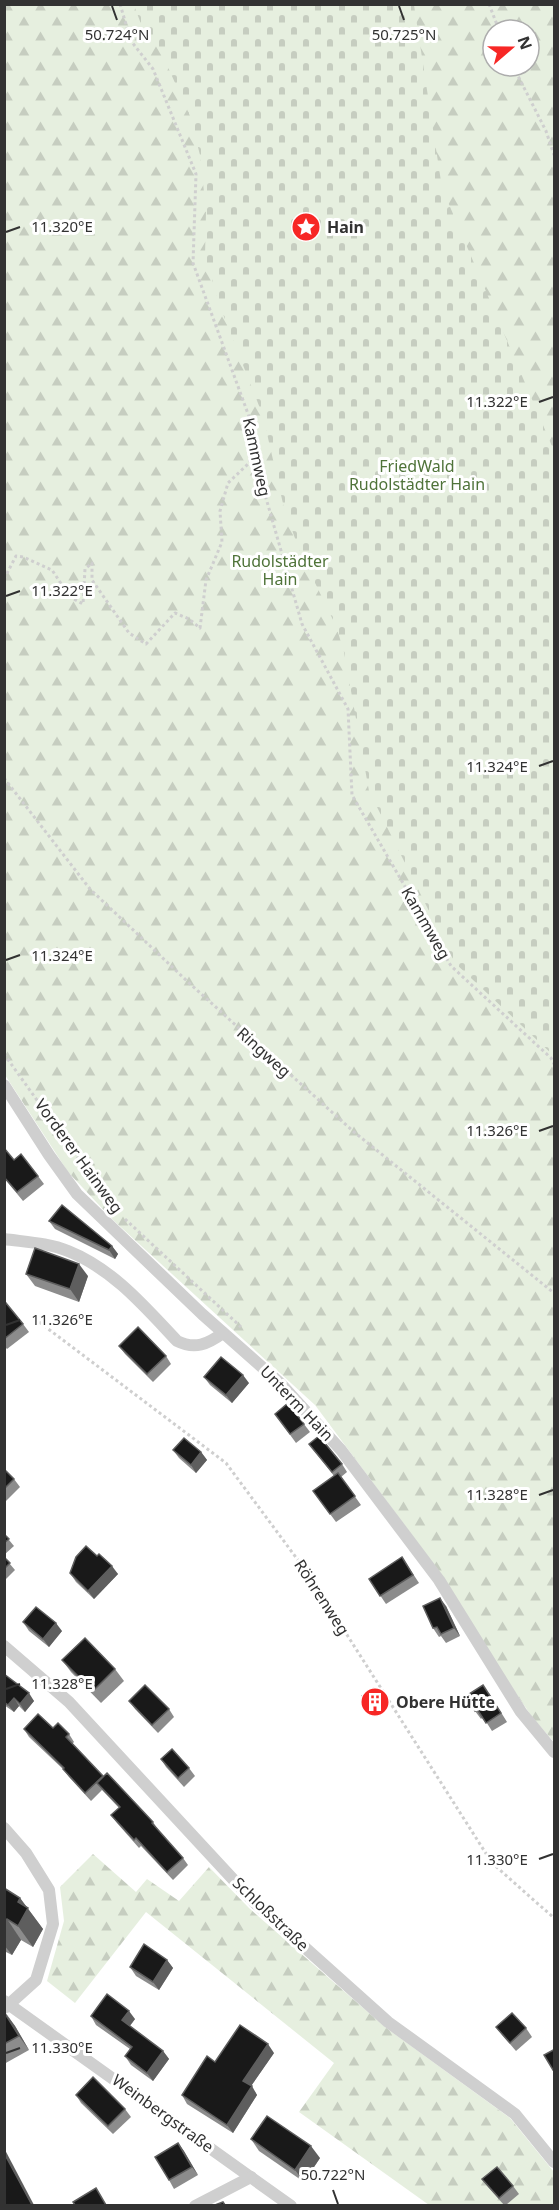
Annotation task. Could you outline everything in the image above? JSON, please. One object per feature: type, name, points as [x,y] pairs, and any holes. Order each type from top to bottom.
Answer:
[{"type":"street","name":"Unterm Hain","points":[[4,1085],[77,1194],[223,1333],[281,1384],[341,1450],[439,1580],[521,1712],[555,1752]]},
{"type":"street","points":[[4,1239],[66,1250],[94,1264],[124,1286],[177,1341],[185,1345],[209,1343],[223,1333]]},
{"type":"street","name":"Schloßstraße","points":[[4,1646],[69,1702],[254,1902],[388,2022],[515,2114],[555,2162]]},
{"type":"street","points":[[4,1828],[26,1853],[49,1890],[53,1924],[36,1980],[6,2004]]},
{"type":"street","name":"Weinbergstraße","points":[[6,2004],[291,2205]]},
{"type":"street","points":[[195,2205],[251,2177]]},
{"type":"path","name":"Kammweg","points":[[120,4],[131,41],[153,69],[196,174],[193,263],[255,433],[260,477],[302,624],[348,708],[352,795],[451,966],[555,1064]]},
{"type":"path","points":[[519,78],[546,131],[555,155]]},
{"type":"path","points":[[4,579],[16,556],[22,557],[52,570],[70,597],[83,604],[85,569],[92,563],[92,580],[129,633],[146,644],[175,613],[189,619],[200,628],[206,580],[222,542],[220,511],[228,483],[248,464],[257,447]]},
{"type":"path","name":"Ringweg","points":[[4,778],[90,889],[180,974],[354,1132],[555,1293]]},
{"type":"path","name":"Vorderer Hainweg","points":[[4,1054],[113,1208],[213,1302]]},
{"type":"path","name":"Röhrenweg","points":[[39,1322],[226,1462],[309,1575],[492,1863],[555,1918]]},
{"type":"green space","name":"Rudolstädter Hain","points":[[4,5],[554,5],[554,1742],[532,1717],[495,1662],[444,1578],[315,1405],[113,1220],[68,1172],[5,1075]]},
{"type":"green space","name":"FriedWald Rudolstädter Hain","points":[[134,5],[414,5],[442,188],[554,451],[554,1056],[455,963],[369,791],[344,652],[336,626],[300,552],[284,508],[263,416],[221,309],[205,256],[206,211],[200,155],[190,116],[162,54],[141,24]]},
{"type":"green space","points":[[93,1854],[136,1892],[147,1879],[179,1901],[209,1867],[249,1908],[385,2027],[510,2118],[554,2172],[554,2205],[429,2205],[299,2112],[334,2063],[146,1912],[75,2003],[47,1981],[64,1921],[60,1887]]},
{"type":"building","points":[[4,1148],[14,1160],[21,1154],[38,1176],[17,1192],[4,1177]]},
{"type":"building","points":[[62,1205],[112,1246],[109,1250],[49,1221]]},
{"type":"building","points":[[35,1248],[79,1264],[70,1289],[26,1274]]},
{"type":"building","points":[[6,1303],[23,1324],[4,1339],[4,1304]]},
{"type":"building","points":[[138,1327],[166,1356],[147,1374],[119,1346]]},
{"type":"building","points":[[221,1357],[243,1375],[226,1395],[204,1377]]},
{"type":"building","points":[[288,1403],[304,1424],[290,1434],[275,1414]]},
{"type":"building","points":[[319,1436],[342,1464],[332,1472],[309,1444]]},
{"type":"building","points":[[184,1438],[201,1452],[191,1465],[173,1450]]},
{"type":"building","points":[[4,1469],[14,1479],[4,1489]]},
{"type":"building","points":[[338,1473],[355,1496],[330,1514],[313,1491]]},
{"type":"building","points":[[86,1546],[112,1566],[88,1591],[70,1573],[76,1557]]},
{"type":"building","points":[[4,1557],[10,1563],[4,1569]]},
{"type":"building","points":[[402,1557],[413,1575],[380,1596],[369,1579]]},
{"type":"building","points":[[440,1598],[454,1628],[441,1634],[437,1627],[433,1628],[423,1606]]},
{"type":"building","points":[[36,1607],[56,1623],[43,1639],[23,1622]]},
{"type":"building","points":[[85,1638],[115,1669],[93,1691],[62,1660]]},
{"type":"building","points":[[4,1674],[29,1693],[20,1704],[14,1698],[8,1705],[4,1702]]},
{"type":"building","points":[[145,1685],[169,1709],[152,1725],[129,1701]]},
{"type":"building","points":[[483,1685],[501,1713],[486,1723],[466,1696]]},
{"type":"building","name":"Obere Hütte","points":[[374,1688],[382,1700],[370,1708],[362,1696]]},
{"type":"building","points":[[38,1714],[53,1728],[58,1723],[69,1734],[66,1737],[103,1776],[85,1793],[64,1768],[24,1729]]},
{"type":"building","points":[[172,1749],[189,1768],[178,1778],[161,1759]]},
{"type":"building","points":[[107,1773],[183,1858],[167,1872],[111,1815],[120,1807],[97,1783]]},
{"type":"building","points":[[4,1888],[20,1898],[18,1902],[28,1908],[18,1926],[7,1919],[4,1923]]},
{"type":"building","points":[[144,1944],[167,1960],[153,1982],[130,1967]]},
{"type":"building","points":[[107,1994],[129,2011],[122,2020],[163,2051],[147,2073],[125,2056],[132,2047],[91,2016]]},
{"type":"building","points":[[4,2012],[19,2036],[4,2044]]},
{"type":"building","points":[[512,2013],[526,2028],[510,2043],[496,2027]]},
{"type":"building","points":[[240,2025],[268,2044],[243,2081],[252,2086],[227,2125],[182,2095],[207,2056],[215,2062]]},
{"type":"building","points":[[555,2049],[555,2069],[553,2070],[544,2055]]},
{"type":"building","points":[[93,2077],[125,2109],[108,2126],[76,2095]]},
{"type":"building","points":[[267,2116],[311,2146],[295,2170],[251,2139]]},
{"type":"building","points":[[178,2143],[192,2167],[169,2180],[155,2157]]},
{"type":"building","points":[[4,2153],[32,2205],[4,2205]]},
{"type":"building","points":[[497,2167],[513,2186],[499,2198],[482,2179]]},
{"type":"building","points":[[96,2188],[106,2205],[75,2205],[73,2202]]},
{"type":"place","name":"Hain","points":[[306,227]]},
{"type":"place","name":"Obere Hütte","points":[[375,1702]]}]
